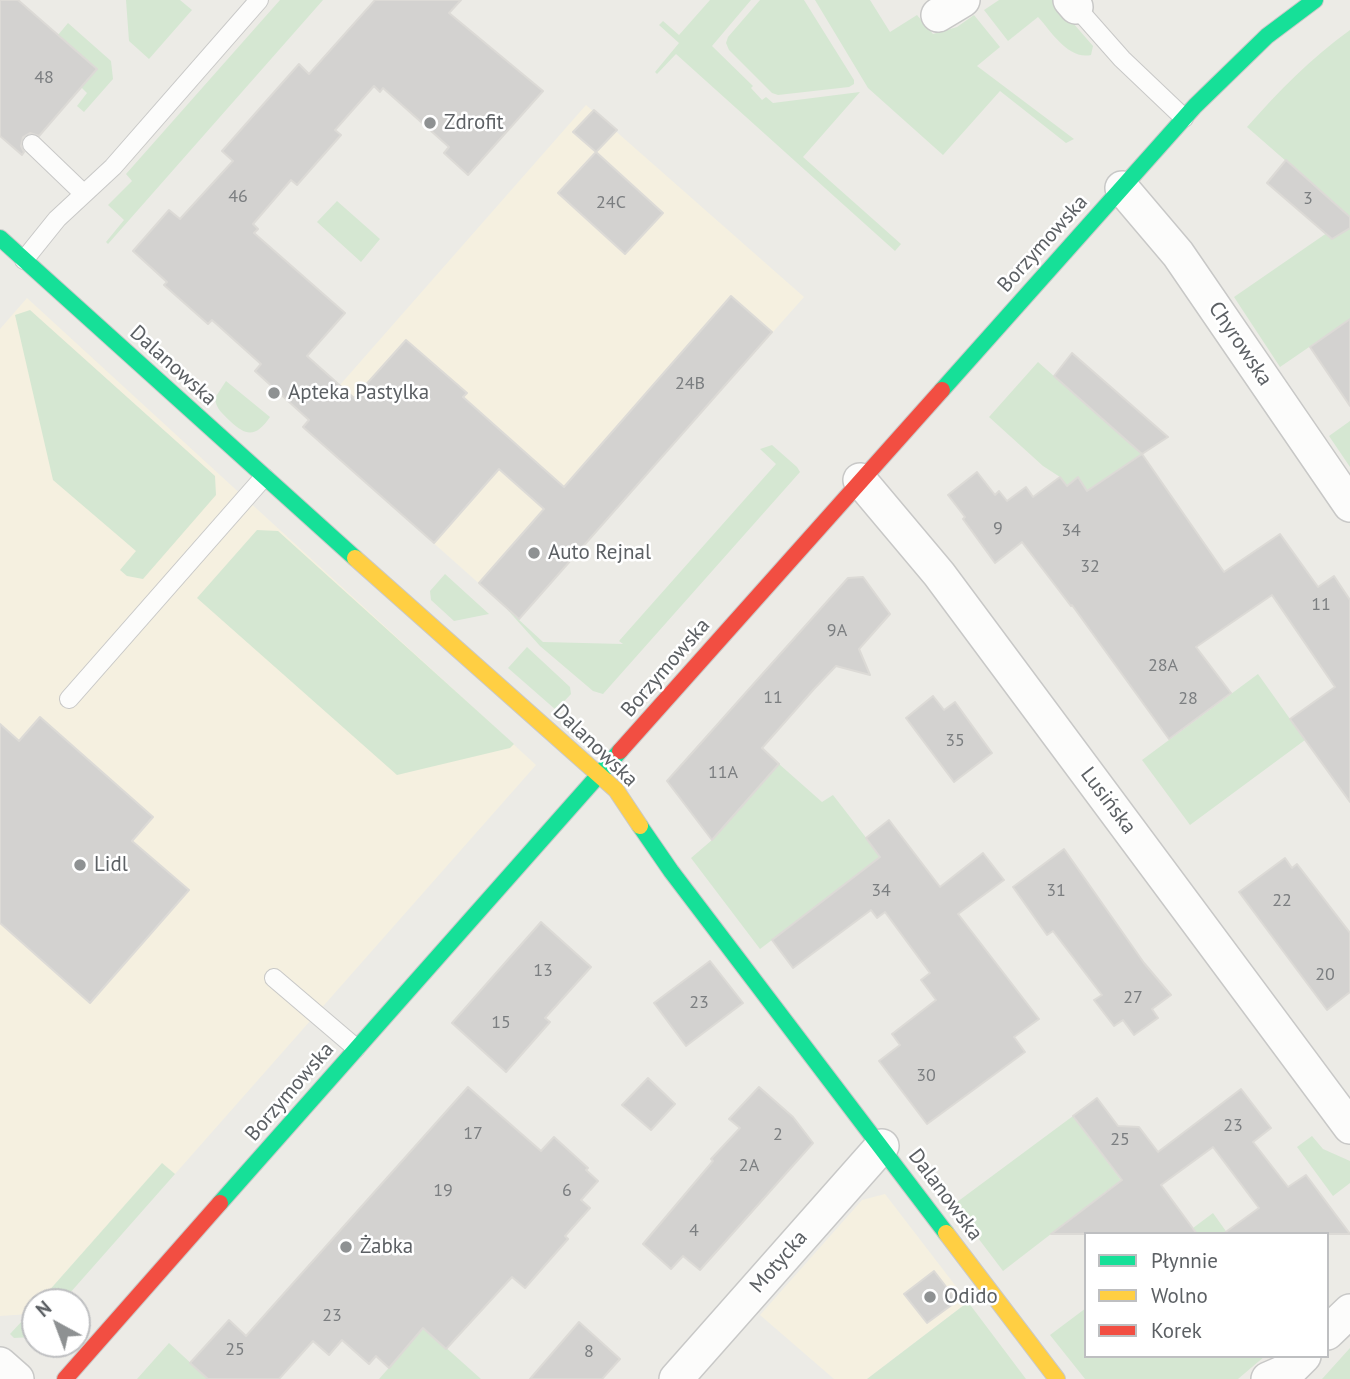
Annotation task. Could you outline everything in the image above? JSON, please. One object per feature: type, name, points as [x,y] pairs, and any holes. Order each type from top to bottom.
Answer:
[{"type":"street","name":"Borzymowska","points":[[65,1379],[860,480],[1185,118],[1266,36],[1315,0]]},
{"type":"street","name":"Chyrowska","points":[[1122,188],[1178,254],[1350,505]]},
{"type":"street","name":"Dalanowska","points":[[0,238],[616,790],[671,871],[1057,1379]]},
{"type":"street","name":"Lusińska","points":[[860,480],[947,585],[1350,1127]]},
{"type":"street","name":"Motycka","points":[[676,1379],[881,1146]]},
{"type":"street","points":[[1329,1331],[1350,1311]]},
{"type":"street","points":[[1268,1379],[1291,1369],[1302,1358]]},
{"type":"street","points":[[0,1364],[18,1379]]},
{"type":"lane","points":[[24,260],[57,219],[113,167],[259,0]]},
{"type":"lane","points":[[1073,4],[1122,59],[1185,118]]},
{"type":"lane","points":[[32,144],[83,193]]},
{"type":"lane","points":[[69,699],[264,477]]},
{"type":"lane","points":[[274,978],[356,1048]]},
{"type":"shaded area","points":[[586,105],[804,297],[519,619],[303,427]]},
{"type":"shaded area","points":[[27,298],[536,765],[175,1174],[162,1164],[51,1288],[21,1288],[21,1315],[0,1316],[0,329]]},
{"type":"shaded area","points":[[885,1194],[968,1302],[867,1379],[834,1379],[760,1315],[862,1200]]},
{"type":"green space","points":[[126,0],[180,0],[192,10],[149,59],[129,41]]},
{"type":"green space","points":[[280,0],[323,0],[108,244],[106,242],[124,220],[108,205],[132,181],[126,174]]},
{"type":"green space","points":[[710,0],[751,0],[712,46],[753,86],[751,88],[762,100],[766,97],[773,103],[860,92],[803,157],[901,244],[895,251],[676,54],[657,74],[655,72],[679,43],[659,25],[663,21],[679,35]]},
{"type":"green space","points":[[760,0],[804,0],[854,84],[849,87],[778,95],[772,93],[729,50],[726,43],[728,37]]},
{"type":"green space","points":[[815,0],[870,0],[890,32],[917,15],[933,34],[957,27],[974,15],[1000,47],[977,66],[1074,139],[1066,143],[1000,91],[943,155],[868,88]]},
{"type":"green space","points":[[999,0],[1053,0],[1093,46],[1091,55],[1075,53],[1068,49],[1038,17],[1008,41],[984,10]]},
{"type":"green space","points":[[68,23],[111,61],[113,79],[84,112],[77,106],[87,93],[81,87],[97,69],[58,35]]},
{"type":"green space","points":[[1350,30],[1350,217],[1247,127],[1296,76]]},
{"type":"green space","points":[[337,201],[380,239],[361,262],[317,222]]},
{"type":"green space","points":[[1350,217],[1350,319],[1280,367],[1234,297]]},
{"type":"green space","points":[[30,310],[215,476],[216,495],[143,579],[127,576],[120,570],[136,551],[53,480],[15,315]]},
{"type":"green space","points":[[1038,362],[1142,454],[1088,492],[1078,478],[1067,486],[1060,477],[1043,466],[989,417]]},
{"type":"green space","points":[[226,381],[270,417],[256,431],[241,430],[220,411],[215,398]]},
{"type":"green space","points":[[1350,421],[1350,467],[1329,436]]},
{"type":"green space","points":[[772,445],[800,472],[603,694],[593,691],[540,646],[505,607],[543,642],[623,644],[619,641],[776,464],[760,449]]},
{"type":"green space","points":[[257,530],[278,531],[514,744],[510,748],[397,775],[197,598]]},
{"type":"green space","points":[[445,574],[489,614],[454,621],[431,600],[430,591]]},
{"type":"green space","points":[[527,647],[570,687],[571,694],[556,710],[508,668]]},
{"type":"green space","points":[[1258,674],[1305,740],[1190,825],[1142,760]]},
{"type":"green space","points":[[779,764],[822,802],[833,795],[881,857],[760,949],[691,858],[712,840]]},
{"type":"green space","points":[[1073,1116],[1121,1180],[1003,1271],[953,1205]]},
{"type":"green space","points":[[1312,1136],[1323,1149],[1350,1161],[1350,1183],[1333,1196],[1297,1147]]},
{"type":"green space","points":[[162,1163],[175,1174],[74,1288],[51,1288]]},
{"type":"green space","points":[[1213,1213],[1227,1232],[1188,1232]]},
{"type":"green space","points":[[968,1302],[1026,1379],[867,1379]]},
{"type":"green space","points":[[1084,1310],[1084,1358],[1263,1358],[1238,1379],[1085,1379],[1050,1335]]},
{"type":"green space","points":[[21,1322],[21,1338],[14,1338],[10,1334]]},
{"type":"green space","points":[[424,1328],[481,1379],[379,1379]]},
{"type":"green space","points":[[169,1343],[208,1379],[137,1379]]},
{"type":"green space","points":[[1350,1348],[1350,1379],[1322,1379]]},
{"type":"building","points":[[0,0],[18,0],[97,69],[39,136],[30,133],[23,137],[22,155],[0,136]]},
{"type":"building","points":[[375,0],[461,0],[449,13],[543,91],[468,175],[444,153],[449,147],[383,88],[380,92],[374,86],[335,130],[341,135],[297,185],[291,180],[253,224],[258,229],[254,233],[345,313],[307,356],[354,398],[406,340],[467,393],[463,397],[564,487],[731,296],[772,332],[519,619],[479,583],[544,509],[499,469],[434,543],[303,427],[309,420],[255,371],[261,364],[212,320],[208,324],[164,285],[167,282],[133,251],[169,210],[180,219],[233,161],[222,151],[299,64],[309,74]]},
{"type":"building","points":[[594,110],[617,130],[596,152],[573,132]]},
{"type":"building","points":[[596,152],[663,213],[625,254],[558,193]]},
{"type":"building","points":[[1286,160],[1350,217],[1350,228],[1332,239],[1267,183]]},
{"type":"building","points":[[1350,319],[1350,406],[1310,347]]},
{"type":"building","points":[[1072,353],[1168,437],[1142,454],[1054,376]]},
{"type":"building","points":[[1142,454],[1224,572],[1280,534],[1318,587],[1334,576],[1350,600],[1350,802],[1290,719],[1335,687],[1272,595],[1196,647],[1231,693],[1169,739],[1072,605],[1022,542],[995,563],[948,495],[977,472],[995,495],[999,491],[1007,501],[1026,487],[1033,497],[1060,477],[1067,486],[1078,477],[1087,491]]},
{"type":"building","points":[[863,577],[890,614],[859,649],[870,675],[836,666],[762,748],[779,764],[712,840],[667,781],[848,578]]},
{"type":"building","points":[[933,696],[944,710],[955,702],[992,753],[954,782],[906,718]]},
{"type":"building","name":"Lidl","points":[[40,717],[153,817],[132,841],[189,890],[90,1003],[0,923],[0,724],[19,741]]},
{"type":"building","points":[[889,820],[940,887],[983,853],[1004,880],[958,914],[1039,1019],[1014,1037],[1025,1052],[927,1124],[879,1061],[900,1045],[892,1034],[936,1000],[921,980],[930,973],[885,912],[877,918],[871,910],[793,968],[772,940],[880,857],[866,838]]},
{"type":"building","points":[[1064,849],[1144,963],[1171,995],[1152,1009],[1158,1018],[1134,1035],[1123,1020],[1114,1026],[1094,1000],[1102,995],[1053,931],[1047,935],[1013,887]]},
{"type":"building","points":[[1285,858],[1292,868],[1297,864],[1350,933],[1350,992],[1327,1010],[1239,892]]},
{"type":"building","points":[[541,922],[591,967],[545,1018],[550,1022],[506,1072],[452,1023]]},
{"type":"building","points":[[710,961],[743,1003],[686,1046],[654,1003]]},
{"type":"building","points":[[648,1078],[675,1104],[651,1130],[622,1105]]},
{"type":"building","points":[[468,1087],[541,1151],[554,1137],[588,1168],[586,1170],[598,1181],[581,1200],[590,1208],[565,1236],[568,1239],[525,1288],[512,1277],[446,1349],[423,1328],[389,1368],[376,1356],[369,1364],[342,1340],[329,1355],[313,1341],[279,1379],[208,1379],[190,1363],[229,1320],[246,1336]]},
{"type":"building","points":[[759,1087],[793,1117],[813,1143],[700,1270],[683,1256],[671,1269],[643,1244],[713,1161],[711,1159],[740,1128],[729,1119]]},
{"type":"building","points":[[1241,1089],[1271,1128],[1253,1142],[1288,1187],[1306,1175],[1350,1234],[1226,1232],[1259,1208],[1213,1147],[1161,1185],[1196,1232],[1051,1234],[1122,1180],[1073,1116],[1097,1098],[1118,1126],[1139,1127],[1158,1152]]},
{"type":"building","name":"Odido","points":[[934,1271],[957,1301],[927,1323],[904,1294]]},
{"type":"building","points":[[579,1322],[620,1359],[602,1379],[530,1379]]},
{"type":"traffic: fast","points":[[942,390],[1195,106],[1267,36],[1315,0]]},
{"type":"traffic: fast","points":[[0,238],[355,558]]},
{"type":"traffic: fast","points":[[220,1203],[620,751]]},
{"type":"traffic: fast","points":[[640,826],[671,871],[946,1233]]},
{"type":"traffic: slow","points":[[355,558],[616,790],[640,826]]},
{"type":"traffic: slow","points":[[946,1233],[1057,1379]]},
{"type":"traffic: jam","points":[[620,751],[942,390]]},
{"type":"traffic: jam","points":[[65,1379],[220,1203]]},
{"type":"place","name":"Zdrofit","points":[[430,123]]},
{"type":"place","name":"Apteka Pastylka","points":[[274,393]]},
{"type":"place","name":"Auto Rejnal","points":[[534,553]]},
{"type":"place","name":"Lidl","points":[[80,865]]},
{"type":"place","name":"Żabka","points":[[346,1247]]},
{"type":"place","name":"Odido","points":[[930,1297]]}]
